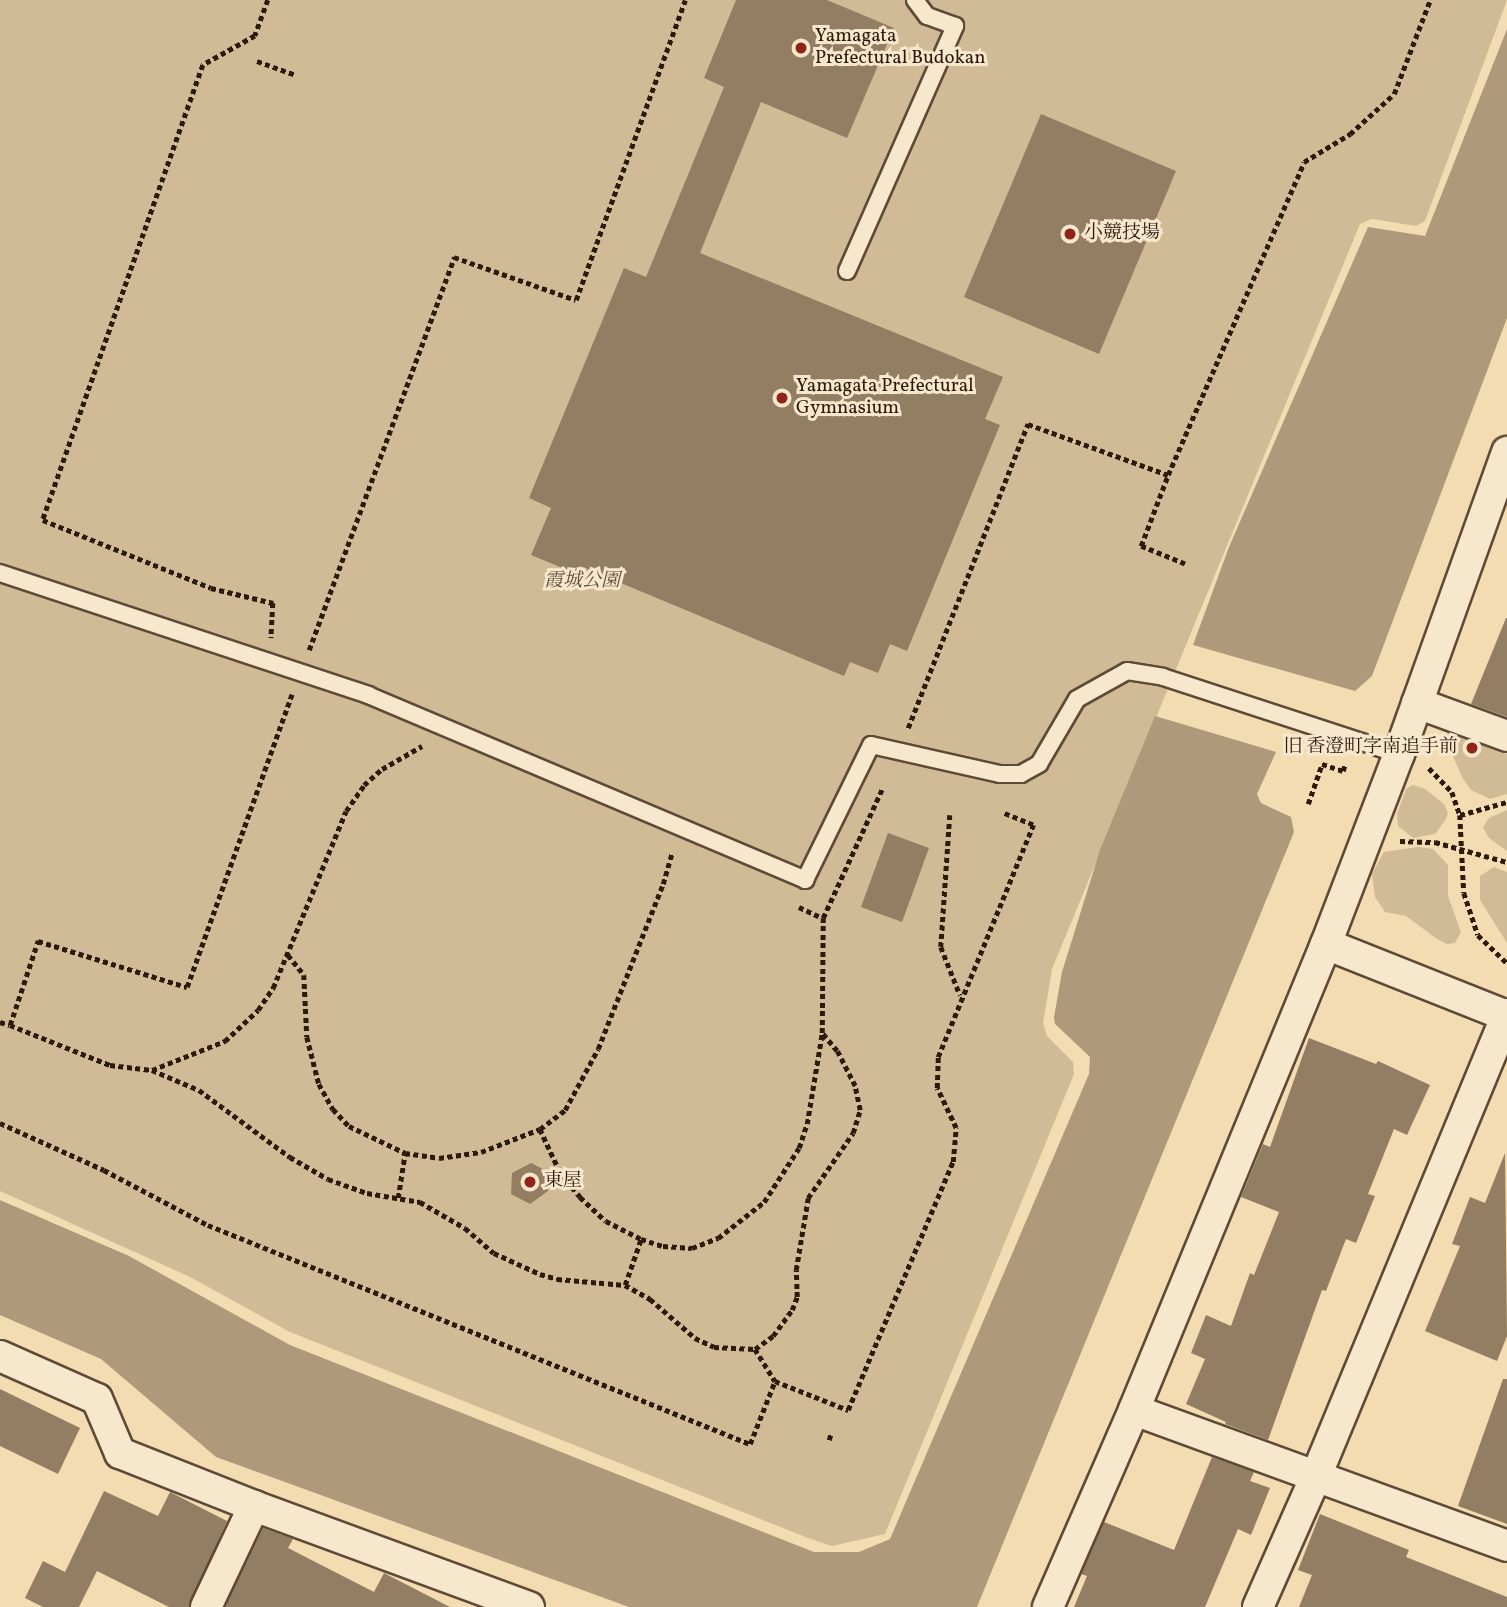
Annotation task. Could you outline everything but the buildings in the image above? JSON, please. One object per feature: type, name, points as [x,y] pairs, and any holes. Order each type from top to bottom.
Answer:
[{"type":"street","points":[[1048,1607],[1134,1410],[1326,943],[1418,703],[1507,452]]},
{"type":"street","points":[[1418,703],[1507,736]]},
{"type":"street","points":[[1258,1607],[1316,1476],[1507,1015],[1326,943]]},
{"type":"street","points":[[0,1356],[97,1399],[120,1453],[254,1506],[529,1607]]},
{"type":"street","points":[[1134,1410],[1507,1546]]},
{"type":"street","points":[[205,1607],[254,1506]]},
{"type":"lane","points":[[847,271],[955,26],[927,16],[915,0]]},
{"type":"lane","points":[[0,573],[368,695],[805,880],[871,745],[1000,774],[1021,774],[1039,764],[1077,699],[1128,671],[1163,677],[1399,754]]},
{"type":"path","points":[[268,0],[256,36],[203,65],[43,520],[211,588],[273,603],[270,663]]},
{"type":"path","points":[[10,1025],[38,941],[187,987],[454,257],[576,300],[685,0]]},
{"type":"path","points":[[1185,564],[1141,546],[1168,475],[1304,162],[1350,134],[1394,94],[1430,0]]},
{"type":"path","points":[[257,61],[296,75]]},
{"type":"path","points":[[900,750],[1028,424],[1168,475]]},
{"type":"path","points":[[152,1070],[225,1041],[258,1010],[273,988],[288,955],[346,811],[364,785],[382,769],[426,744]]},
{"type":"path","points":[[1399,754],[1433,769],[1452,792],[1460,815],[1464,893],[1478,935],[1507,963]]},
{"type":"path","points":[[1308,804],[1322,764],[1343,771],[1346,763]]},
{"type":"path","points":[[540,1129],[561,1174],[580,1197],[606,1221],[640,1239],[663,1246],[692,1248],[718,1238],[764,1202],[799,1148],[807,1124],[822,1033],[823,918],[883,787]]},
{"type":"path","points":[[1460,815],[1507,802]]},
{"type":"path","points":[[755,1349],[775,1381],[848,1410],[953,1162],[957,1128],[937,1088],[938,1057],[960,996],[1033,825],[1003,813]]},
{"type":"path","points":[[950,815],[941,947],[960,996]]},
{"type":"path","points":[[1369,832],[1406,842],[1435,842],[1463,848],[1507,862]]},
{"type":"path","points":[[660,845],[685,857]]},
{"type":"path","points":[[288,955],[304,975],[310,1057],[319,1084],[333,1109],[349,1126],[405,1153],[439,1158],[459,1157],[502,1145],[540,1129],[565,1110],[583,1081],[663,884],[672,851]]},
{"type":"path","points":[[798,907],[823,918]]},
{"type":"path","points":[[0,1022],[110,1065],[152,1070],[199,1090],[290,1157],[328,1179],[367,1193],[398,1198],[432,1209],[465,1228],[494,1253],[540,1274],[557,1279],[625,1285],[659,1306],[695,1338],[715,1346],[755,1349],[773,1336],[792,1310],[797,1297],[796,1270],[808,1198],[853,1133],[860,1110],[855,1086],[837,1051],[822,1033]]},
{"type":"path","points":[[0,1123],[104,1170],[208,1225],[750,1444],[775,1381]]},
{"type":"path","points":[[398,1198],[405,1153]]},
{"type":"path","points":[[625,1285],[640,1239]]},
{"type":"path","points":[[829,1440],[831,1433]]},
{"type":"green space","name":"霞城公園","points":[[0,0],[1507,0],[1425,221],[1416,226],[1372,219],[1360,224],[1052,969],[1043,1023],[1047,1036],[1073,1062],[1074,1074],[885,1534],[832,1546],[808,1538],[290,1332],[190,1277],[0,1191]]},
{"type":"green space","points":[[1448,733],[1507,754],[1507,794],[1490,799],[1471,790],[1462,777],[1445,738]]},
{"type":"green space","points":[[1413,785],[1425,789],[1444,804],[1448,813],[1435,834],[1413,838],[1398,826],[1397,814],[1406,789]]},
{"type":"green space","points":[[1507,810],[1507,851],[1489,838],[1483,827],[1489,818]]},
{"type":"green space","points":[[1418,847],[1433,849],[1448,865],[1448,896],[1461,932],[1455,943],[1447,944],[1437,939],[1406,916],[1385,912],[1375,897],[1372,874],[1384,852]]},
{"type":"green space","points":[[1494,867],[1507,872],[1507,943],[1480,900],[1480,876]]},
{"type":"shaded area","points":[[1507,29],[1507,318],[1372,676],[1355,691],[1193,645],[1229,547],[1368,227],[1425,236]]},
{"type":"shaded area","points":[[1155,716],[1276,752],[1257,794],[1261,803],[1291,817],[1294,832],[977,1607],[629,1607],[216,1457],[101,1359],[0,1315],[0,1200],[129,1256],[290,1345],[814,1552],[859,1552],[890,1539],[1089,1074],[1090,1057],[1055,1024],[1062,972],[1100,850]]},
{"type":"place","name":"Yamagata Prefectural Budokan","points":[[801,48]]},
{"type":"place","name":"小競技場","points":[[1070,234]]},
{"type":"place","name":"Yamagata Prefectural Gymnasium","points":[[782,398]]},
{"type":"place","name":"旧 香澄町字南追手前","points":[[1472,748]]},
{"type":"place","name":"東屋","points":[[530,1182]]}]
